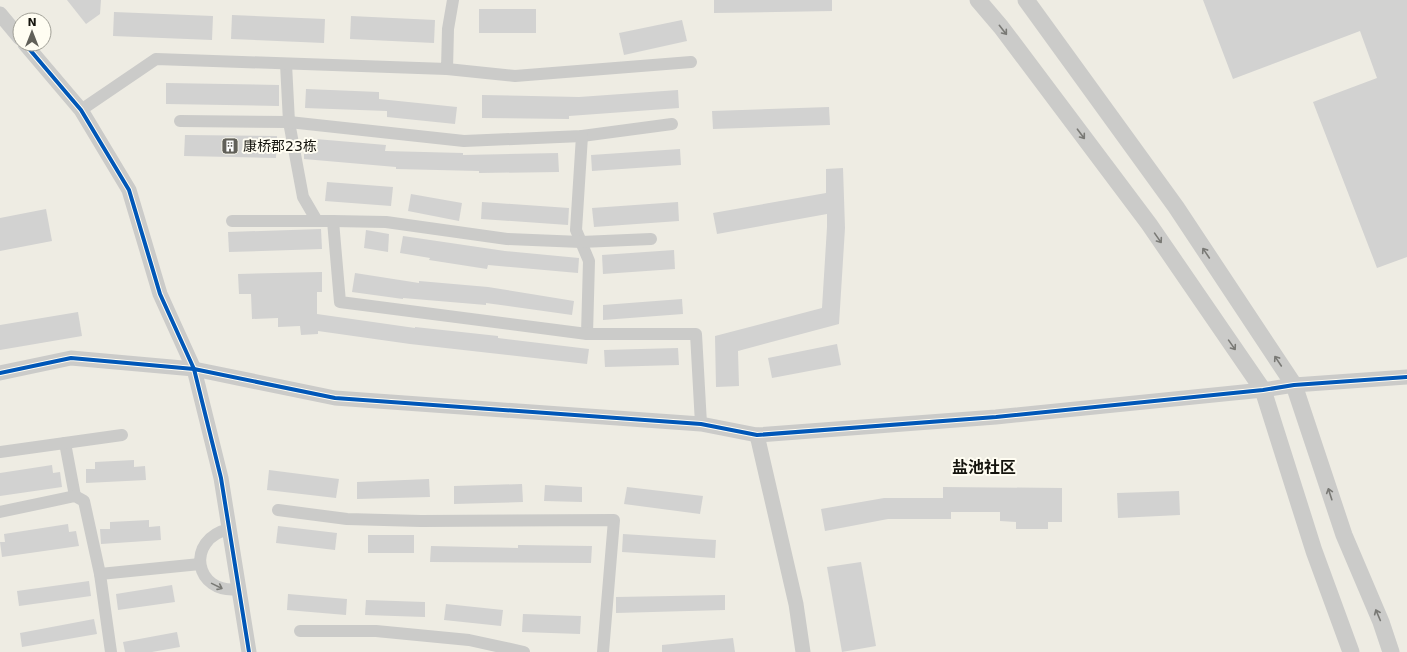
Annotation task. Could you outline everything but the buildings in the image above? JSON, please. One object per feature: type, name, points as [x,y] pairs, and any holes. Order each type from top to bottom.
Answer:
[{"type":"main road","points":[[978,0],[1001,27],[1149,224],[1263,390],[1314,551],[1350,652]]},
{"type":"main road","points":[[1026,0],[1176,207],[1294,385],[1344,535],[1391,652]]},
{"type":"street","points":[[447,69],[448,29],[453,0]]},
{"type":"street","points":[[0,14],[12,28]]},
{"type":"street","points":[[32,52],[80,110],[129,190],[160,294],[194,369],[221,478],[249,652]]},
{"type":"street","points":[[80,110],[156,59],[447,69],[515,76],[691,62]]},
{"type":"street","points":[[286,64],[290,122],[303,198],[317,221]]},
{"type":"street","points":[[180,121],[290,122],[381,130],[464,141],[582,136],[672,124]]},
{"type":"street","points":[[582,136],[576,230],[589,262],[587,334]]},
{"type":"street","points":[[232,221],[386,222],[507,239],[581,242],[651,239]]},
{"type":"street","points":[[333,221],[340,302],[587,334],[696,334],[701,424]]},
{"type":"street","points":[[0,373],[71,358],[194,369],[335,398],[701,424],[757,435],[996,417],[1263,390],[1294,385],[1407,377]]},
{"type":"street","points":[[0,452],[122,434]]},
{"type":"street","points":[[757,435],[796,604],[803,652]]},
{"type":"street","points":[[65,442],[75,496]]},
{"type":"street","points":[[0,512],[75,496],[84,501],[100,574],[111,652]]},
{"type":"street","points":[[278,510],[347,519],[421,521],[614,520],[603,652]]},
{"type":"street","points":[[229,529],[219,531],[210,536],[204,544],[200,554],[200,564],[203,574],[210,582],[219,588],[229,590],[239,589]]},
{"type":"street","points":[[100,574],[200,564]]},
{"type":"street","points":[[300,630],[376,630],[470,640],[524,652]]},
{"type":"cycle path","points":[[32,52],[81,110],[129,190],[160,294],[194,369],[221,478],[249,652]]},
{"type":"cycle path","points":[[0,373],[71,358],[194,369],[335,398],[701,424],[757,435],[996,417],[1263,390],[1294,385],[1407,377]]},
{"type":"place","name":"康桥郡23栋","points":[[230,146]]},
{"type":"district","name":"盐池社区","points":[[984,467]]}]
